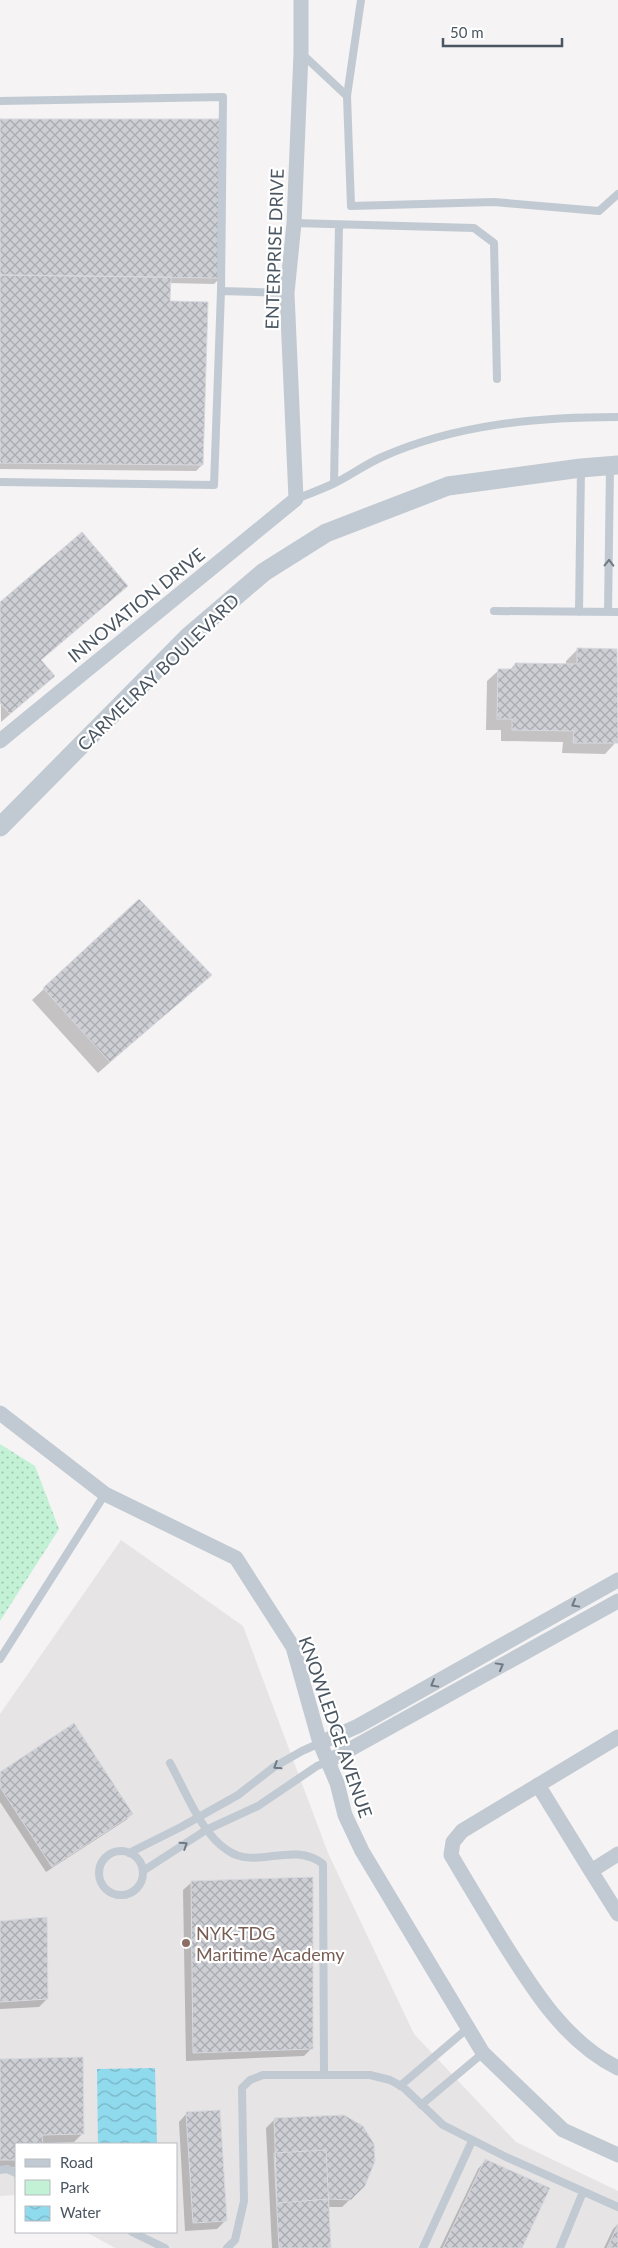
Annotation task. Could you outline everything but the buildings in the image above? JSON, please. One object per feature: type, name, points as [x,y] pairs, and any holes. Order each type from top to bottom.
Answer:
[{"type":"street","name":"ENTERPRISE DRIVE","points":[[296,499],[287,293],[294,223],[301,53],[300,0]]},
{"type":"street","name":"CARMELRAY BOULEVARD","points":[[0,827],[189,636],[264,572],[326,533],[448,486],[582,468],[614,466]]},
{"type":"street","name":"INNOVATION DRIVE","points":[[0,741],[296,499]]},
{"type":"street","name":"KNOWLEDGE AVENUE","points":[[0,1413],[105,1494],[236,1558],[293,1647],[320,1743],[337,1783],[345,1815],[362,1852],[482,2053],[563,2130],[618,2154]]},
{"type":"street","points":[[320,1743],[358,1726],[618,1580]]},
{"type":"street","points":[[327,1762],[618,1601]]},
{"type":"street","points":[[618,1737],[462,1831],[453,1842],[451,1856],[534,1992],[552,2015],[579,2040],[618,2068]]},
{"type":"street","points":[[538,1785],[618,1914]]},
{"type":"street","points":[[591,1871],[618,1854]]},
{"type":"lane","points":[[361,0],[347,96],[351,206],[494,202],[599,211],[618,194]]},
{"type":"lane","points":[[301,53],[347,96]]},
{"type":"lane","points":[[0,101],[223,97],[222,291],[214,485],[0,482]]},
{"type":"lane","points":[[294,223],[339,226],[474,228],[494,242],[497,379]]},
{"type":"lane","points":[[334,483],[339,226]]},
{"type":"lane","points":[[222,291],[287,293]]},
{"type":"lane","points":[[296,499],[334,483],[382,457],[437,438],[491,424],[546,419],[618,417]]},
{"type":"lane","points":[[608,612],[614,466]]},
{"type":"lane","points":[[579,612],[582,468]]},
{"type":"lane","points":[[494,611],[618,612]]},
{"type":"lane","points":[[0,1659],[105,1494]]},
{"type":"lane","points":[[128,1853],[138,1860],[143,1871],[139,1886],[127,1895],[113,1894],[106,1890],[100,1877],[102,1862],[114,1853],[128,1853],[200,1817],[238,1795],[274,1767],[320,1743]]},
{"type":"lane","points":[[143,1871],[206,1830],[258,1806],[317,1766],[327,1762]]},
{"type":"lane","points":[[170,1763],[206,1830],[227,1850],[244,1858],[296,1854],[312,1856],[323,1864],[324,2075]]},
{"type":"lane","points":[[400,2086],[468,2028]]},
{"type":"lane","points":[[420,2105],[482,2053]]},
{"type":"lane","points":[[227,2248],[235,2240],[244,2201],[242,2088],[250,2080],[263,2075],[370,2075],[390,2080],[400,2086],[443,2125],[472,2141],[618,2207]]},
{"type":"lane","points":[[423,2248],[472,2141]]},
{"type":"lane","points":[[0,2170],[8,2169],[15,2172]]},
{"type":"lane","points":[[560,2248],[583,2192]]},
{"type":"lane","points":[[134,2233],[165,2248]]},
{"type":"shaded area","name":"NYK-TDG Maritime Academy","points":[[121,1540],[243,1626],[328,1853],[414,2034],[516,2142],[618,2191],[618,2248],[115,2248],[88,2233],[178,2233],[178,2143],[15,2143],[15,2195],[0,2196],[0,1714]]},
{"type":"green space","points":[[0,1444],[35,1466],[59,1529],[0,1621]]},
{"type":"water","points":[[155,2068],[157,2143],[98,2143],[97,2069]]},
{"type":"place","name":"NYK-TDG Maritime Academy","points":[[186,1943]]}]
